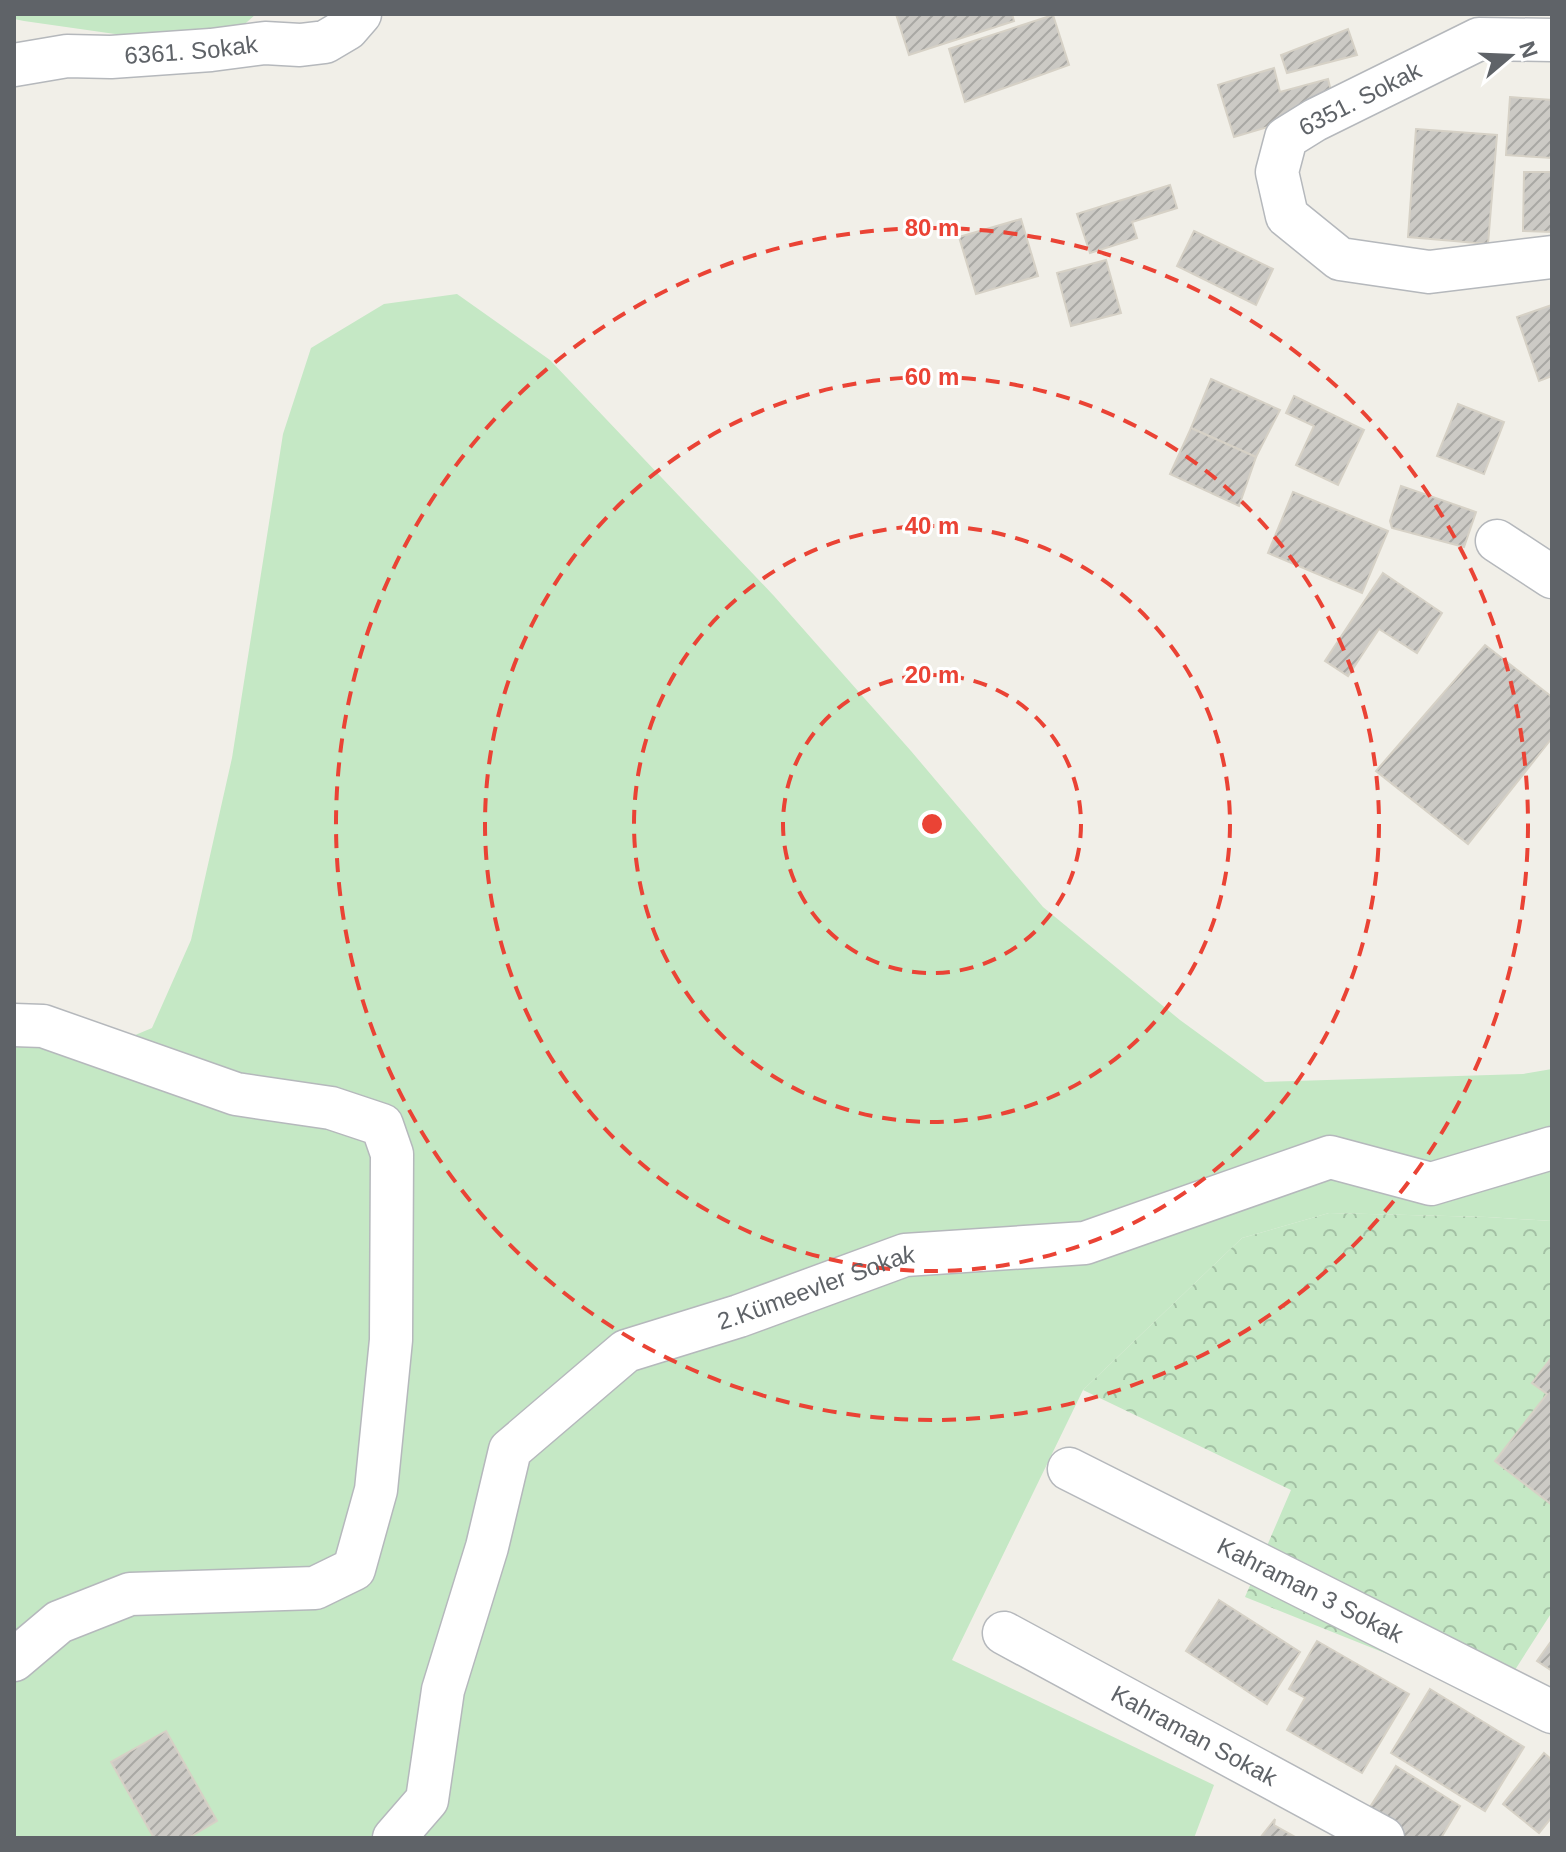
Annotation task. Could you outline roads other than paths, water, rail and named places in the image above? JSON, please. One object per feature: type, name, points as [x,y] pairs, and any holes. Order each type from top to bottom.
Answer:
[{"type":"street","name":"6361. Sokak","points":[[14,65],[67,56],[111,57],[265,43],[300,45],[325,42],[347,29],[360,14]]},
{"type":"street","name":"6351. Sokak","points":[[1552,40],[1479,39],[1315,120],[1286,138],[1277,172],[1287,216],[1340,259],[1429,272],[1552,257]]},
{"type":"street","points":[[1497,541],[1552,577]]},
{"type":"street","points":[[14,1025],[43,1026],[236,1094],[331,1108],[382,1125],[392,1154],[392,1170],[390,1355],[376,1490],[354,1569],[315,1588],[130,1594],[59,1622],[14,1660]]},
{"type":"street","name":"2.Kümeevler Sokak","points":[[394,1838],[427,1800],[443,1690],[487,1547],[510,1450],[626,1351],[739,1316],[905,1255],[1085,1243],[1330,1157],[1431,1184],[1552,1148]]},
{"type":"street","name":"Kahraman 3 Sokak","points":[[1069,1469],[1552,1712]]},
{"type":"street","name":"Kahraman Sokak","points":[[1004,1633],[1383,1838]]}]
